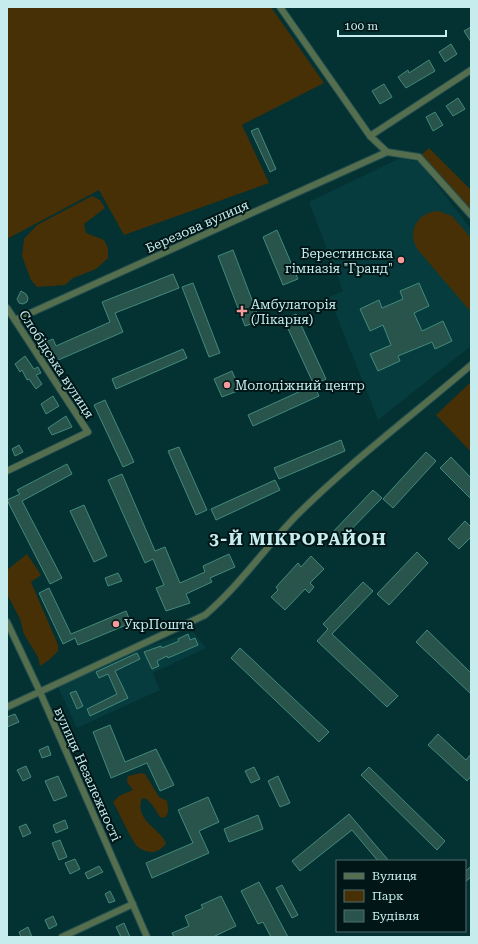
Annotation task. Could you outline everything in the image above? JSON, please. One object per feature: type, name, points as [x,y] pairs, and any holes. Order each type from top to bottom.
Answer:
[{"type":"street","points":[[280,7],[370,136],[387,152],[419,157],[471,215]]},
{"type":"street","points":[[370,136],[471,70]]},
{"type":"street","name":"Березова вулиця","points":[[15,320],[387,152]]},
{"type":"street","name":"Слобідська вулиця","points":[[7,308],[88,432],[7,471]]},
{"type":"street","points":[[7,707],[205,615],[220,602],[296,516],[373,447],[471,365]]},
{"type":"street","name":"вулиця Незалежності","points":[[7,622],[40,692],[147,937]]},
{"type":"street","points":[[62,937],[133,904]]},
{"type":"shaded area","name":"Берестинська гімназія \"Гранд\"","points":[[400,158],[419,162],[471,229],[471,346],[378,420],[329,297],[343,291],[309,202]]},
{"type":"shaded area","points":[[193,632],[206,648],[153,673],[160,690],[77,728],[58,687],[145,647]]},
{"type":"green space","points":[[7,7],[271,7],[324,83],[242,125],[269,183],[124,235],[99,190],[7,239]]},
{"type":"green space","points":[[429,148],[471,190],[471,215],[419,157]]},
{"type":"green space","points":[[92,196],[100,200],[105,208],[84,224],[86,233],[104,240],[108,248],[108,258],[96,269],[73,278],[65,285],[37,287],[31,280],[22,256],[24,239],[37,225]]},
{"type":"green space","points":[[438,211],[452,216],[471,238],[471,312],[418,250],[413,237],[416,224],[419,219],[431,212]]},
{"type":"green space","points":[[471,382],[471,452],[436,415]]},
{"type":"green space","points":[[27,554],[41,575],[31,582],[58,645],[58,651],[40,666],[38,657],[24,634],[20,619],[7,594],[7,570]]},
{"type":"green space","points":[[141,773],[145,774],[159,797],[167,801],[168,806],[166,816],[164,818],[160,817],[147,799],[142,798],[140,806],[145,819],[164,839],[166,844],[157,851],[153,852],[142,850],[136,845],[113,802],[119,796],[133,790],[127,782],[128,776]]},
{"type":"building","points":[[471,27],[471,42],[464,31]]},
{"type":"building","points":[[451,44],[457,54],[445,62],[439,52]]},
{"type":"building","points":[[429,60],[435,71],[406,88],[398,77],[408,70],[409,73]]},
{"type":"building","points":[[384,84],[392,97],[380,104],[372,91]]},
{"type":"building","points":[[458,98],[465,109],[453,116],[446,106]]},
{"type":"building","points":[[435,112],[443,125],[433,131],[426,117]]},
{"type":"building","points":[[258,128],[276,169],[270,172],[251,131]]},
{"type":"building","points":[[277,230],[298,279],[283,285],[263,237]]},
{"type":"building","points":[[233,250],[260,321],[245,326],[218,256]]},
{"type":"building","points":[[173,274],[179,288],[115,313],[123,332],[49,364],[41,344],[53,339],[56,346],[110,322],[102,302]]},
{"type":"building","points":[[193,283],[220,353],[209,357],[182,287]]},
{"type":"building","points":[[419,283],[429,306],[414,313],[422,331],[443,321],[452,341],[435,349],[432,342],[398,356],[400,361],[378,371],[370,354],[391,345],[383,325],[370,331],[360,309],[379,300],[382,308],[403,299],[400,291]]},
{"type":"building","points":[[21,291],[26,294],[28,298],[27,302],[23,304],[19,303],[17,299]]},
{"type":"building","points":[[296,314],[326,379],[314,385],[284,320]]},
{"type":"building","points":[[183,349],[187,358],[116,389],[112,379]]},
{"type":"building","points":[[25,356],[34,369],[38,367],[41,373],[36,375],[42,384],[36,389],[29,379],[27,380],[22,370],[20,372],[15,364]]},
{"type":"building","points":[[232,371],[240,390],[222,397],[214,379]]},
{"type":"building","points":[[314,385],[319,396],[253,426],[248,415]]},
{"type":"building","points":[[53,396],[59,406],[46,414],[41,404]]},
{"type":"building","points":[[105,400],[134,462],[123,467],[94,405]]},
{"type":"building","points":[[66,416],[72,427],[52,435],[48,428]]},
{"type":"building","points":[[341,440],[345,451],[279,479],[274,468]]},
{"type":"building","points":[[19,445],[23,452],[15,456],[12,449]]},
{"type":"building","points":[[179,447],[207,510],[196,515],[168,451]]},
{"type":"building","points":[[426,452],[436,461],[393,508],[383,499]]},
{"type":"building","points":[[451,457],[471,478],[471,499],[440,468]]},
{"type":"building","points":[[67,464],[72,474],[22,501],[62,578],[50,584],[7,500],[20,494],[17,490]]},
{"type":"building","points":[[122,474],[155,551],[165,547],[180,583],[205,572],[203,566],[229,554],[235,567],[210,578],[212,582],[186,594],[190,603],[166,611],[156,588],[164,585],[153,559],[145,563],[108,480]]},
{"type":"building","points":[[275,480],[280,490],[216,520],[211,509]]},
{"type":"building","points":[[373,490],[382,498],[337,544],[329,536]]},
{"type":"building","points":[[84,505],[107,556],[94,562],[70,511]]},
{"type":"building","points":[[465,521],[471,527],[471,537],[459,549],[448,539]]},
{"type":"building","points":[[417,552],[428,563],[389,605],[377,594]]},
{"type":"building","points":[[311,556],[324,569],[310,583],[314,587],[309,593],[305,589],[285,610],[271,597],[278,590],[276,587],[298,563],[301,567]]},
{"type":"building","points":[[118,573],[122,581],[108,586],[105,578]]},
{"type":"building","points":[[363,582],[373,591],[332,634],[398,696],[387,707],[317,641],[328,629],[323,624]]},
{"type":"building","points":[[49,588],[71,634],[126,611],[131,623],[78,645],[75,638],[63,644],[39,593]]},
{"type":"building","points":[[427,630],[471,673],[471,694],[416,642]]},
{"type":"building","points":[[188,634],[190,640],[195,638],[198,645],[168,658],[167,656],[157,661],[159,666],[152,669],[144,652],[161,646],[162,648],[179,641],[178,639]]},
{"type":"building","points":[[240,648],[329,732],[319,742],[231,658]]},
{"type":"building","points":[[137,653],[140,659],[115,671],[128,698],[90,716],[87,709],[117,694],[108,674],[99,678],[96,672]]},
{"type":"building","points":[[76,691],[83,706],[77,709],[70,693]]},
{"type":"building","points":[[15,714],[19,722],[7,727],[7,717]]},
{"type":"building","points":[[110,725],[125,762],[156,749],[174,785],[160,791],[147,763],[111,778],[93,732]]},
{"type":"building","points":[[438,734],[466,760],[471,754],[471,776],[467,781],[428,745]]},
{"type":"building","points":[[48,746],[51,755],[42,758],[39,750]]},
{"type":"building","points":[[26,766],[31,777],[23,781],[17,770]]},
{"type":"building","points":[[254,767],[260,779],[251,783],[245,771]]},
{"type":"building","points":[[369,767],[445,841],[437,850],[361,775]]},
{"type":"building","points":[[58,776],[67,796],[54,801],[45,781]]},
{"type":"building","points":[[278,776],[290,803],[280,807],[268,781]]},
{"type":"building","points":[[208,797],[219,822],[199,831],[209,853],[152,878],[146,863],[193,843],[178,810]]},
{"type":"building","points":[[349,814],[388,860],[377,860],[352,830],[300,871],[292,861]]},
{"type":"building","points":[[258,815],[263,829],[229,842],[224,829]]},
{"type":"building","points":[[65,820],[68,828],[56,833],[53,825]]},
{"type":"building","points":[[26,824],[31,833],[23,837],[19,827]]},
{"type":"building","points":[[60,840],[67,857],[59,860],[52,843]]},
{"type":"building","points":[[75,859],[80,869],[70,874],[65,863]]},
{"type":"building","points":[[99,866],[103,872],[88,879],[85,873]]},
{"type":"building","points":[[471,866],[471,877],[466,881],[466,871]]},
{"type":"building","points":[[259,882],[288,937],[271,937],[263,922],[258,924],[241,891]]},
{"type":"building","points":[[282,885],[298,915],[292,918],[276,888]]},
{"type":"building","points":[[110,891],[115,901],[109,903],[105,894]]},
{"type":"building","points":[[221,896],[236,926],[213,937],[174,937],[172,933],[189,926],[185,916],[203,908],[201,905]]},
{"type":"building","points":[[53,916],[57,925],[49,929],[45,920]]},
{"type":"building","points":[[124,923],[130,937],[121,937],[116,927]]},
{"type":"building","points":[[28,927],[32,937],[21,937],[19,932]]},
{"type":"place","name":"Берестинська гімназія \"Гранд\"","points":[[401,260]]},
{"type":"place","name":"Амбулаторія (Лікарня)","points":[[242,311]]},
{"type":"place","name":"Молодіжний центр","points":[[227,385]]},
{"type":"place","name":"УкрПошта","points":[[116,624]]},
{"type":"district","name":"3-Й МІКРОРАЙОН","points":[[298,539]]}]
